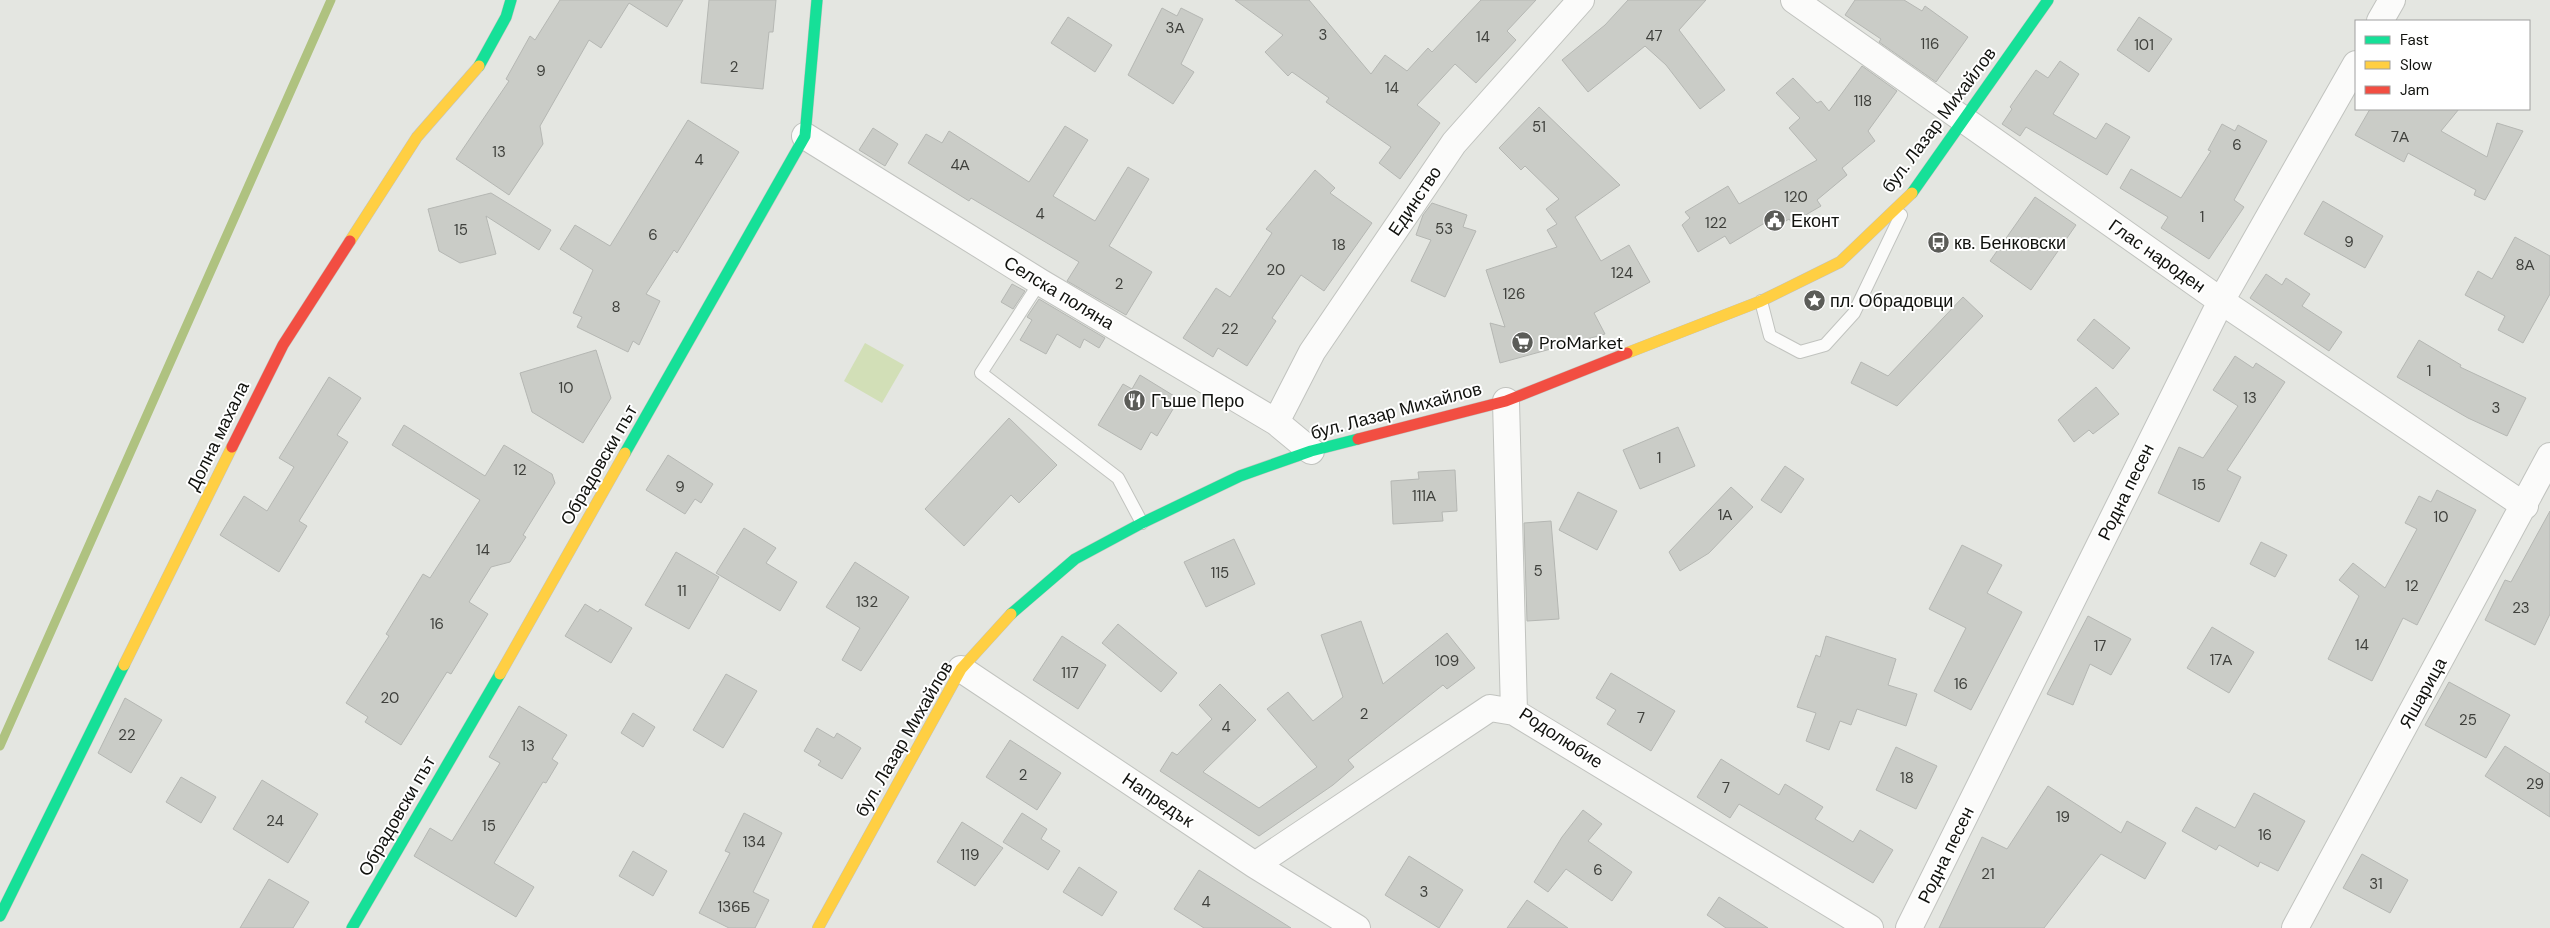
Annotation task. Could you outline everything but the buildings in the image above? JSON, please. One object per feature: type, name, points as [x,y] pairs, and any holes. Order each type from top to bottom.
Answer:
[{"type":"street","name":"Долна махала","points":[[0,916],[283,345],[416,137],[477,70],[506,17],[511,0]]},
{"type":"street","name":"Обрадовски път","points":[[352,928],[428,799],[805,136],[817,0]]},
{"type":"street","name":"Единство","points":[[1276,422],[1312,352],[1454,143],[1581,0]]},
{"type":"street","name":"Глас народен","points":[[1794,0],[2222,300],[2525,506]]},
{"type":"street","name":"бул. Лазар Михайлов","points":[[818,928],[961,670],[1012,612],[1074,559],[1142,523],[1240,476],[1311,451],[1506,401],[1761,301],[1840,262],[1912,192],[2048,0]]},
{"type":"street","points":[[2381,20],[2392,0]]},
{"type":"street","name":"Родна песен","points":[[1909,928],[2222,300],[2355,66]]},
{"type":"street","name":"Селска поляна","points":[[805,136],[1040,282],[1276,422],[1311,451]]},
{"type":"street","name":"Родолюбие","points":[[1506,401],[1514,712],[1870,928]]},
{"type":"street","name":"Яшарица","points":[[2295,928],[2525,506],[2550,456]]},
{"type":"street","name":"Напредък","points":[[961,670],[1255,865],[1357,928]]},
{"type":"street","points":[[1255,865],[1490,708],[1514,712]]},
{"type":"lane","points":[[1761,301],[1770,336],[1800,352],[1825,345],[1854,313],[1912,192]]},
{"type":"lane","points":[[1040,282],[981,373],[1118,478],[1142,523]]},
{"type":"green space","points":[[865,343],[904,365],[882,403],[844,381]]},
{"type":"waterway","points":[[0,746],[331,0]]},
{"type":"traffic: fast","points":[[479,66],[506,17],[511,0]]},
{"type":"traffic: fast","points":[[625,453],[805,136],[817,0]]},
{"type":"traffic: fast","points":[[1912,193],[2048,0]]},
{"type":"traffic: fast","points":[[1011,614],[1075,559],[1142,523],[1240,476],[1311,451],[1358,439]]},
{"type":"traffic: fast","points":[[0,916],[124,665]]},
{"type":"traffic: fast","points":[[352,928],[500,674]]},
{"type":"traffic: slow","points":[[350,241],[417,137],[479,66]]},
{"type":"traffic: slow","points":[[1627,353],[1761,301],[1840,262],[1912,193]]},
{"type":"traffic: slow","points":[[124,665],[232,447]]},
{"type":"traffic: slow","points":[[500,674],[625,453]]},
{"type":"traffic: slow","points":[[818,928],[961,669],[1011,614]]},
{"type":"traffic: jam","points":[[232,447],[283,345],[350,241]]},
{"type":"traffic: jam","points":[[1358,439],[1506,401],[1627,353]]},
{"type":"place","name":"Еконт","points":[[1775,221]]},
{"type":"place","name":"кв. Бенковски","points":[[1938,243]]},
{"type":"place","name":"пл. Обрадовци","points":[[1814,301]]},
{"type":"place","name":"ProMarket","points":[[1523,343]]},
{"type":"place","name":"Гъше Перо","points":[[1135,401]]}]
